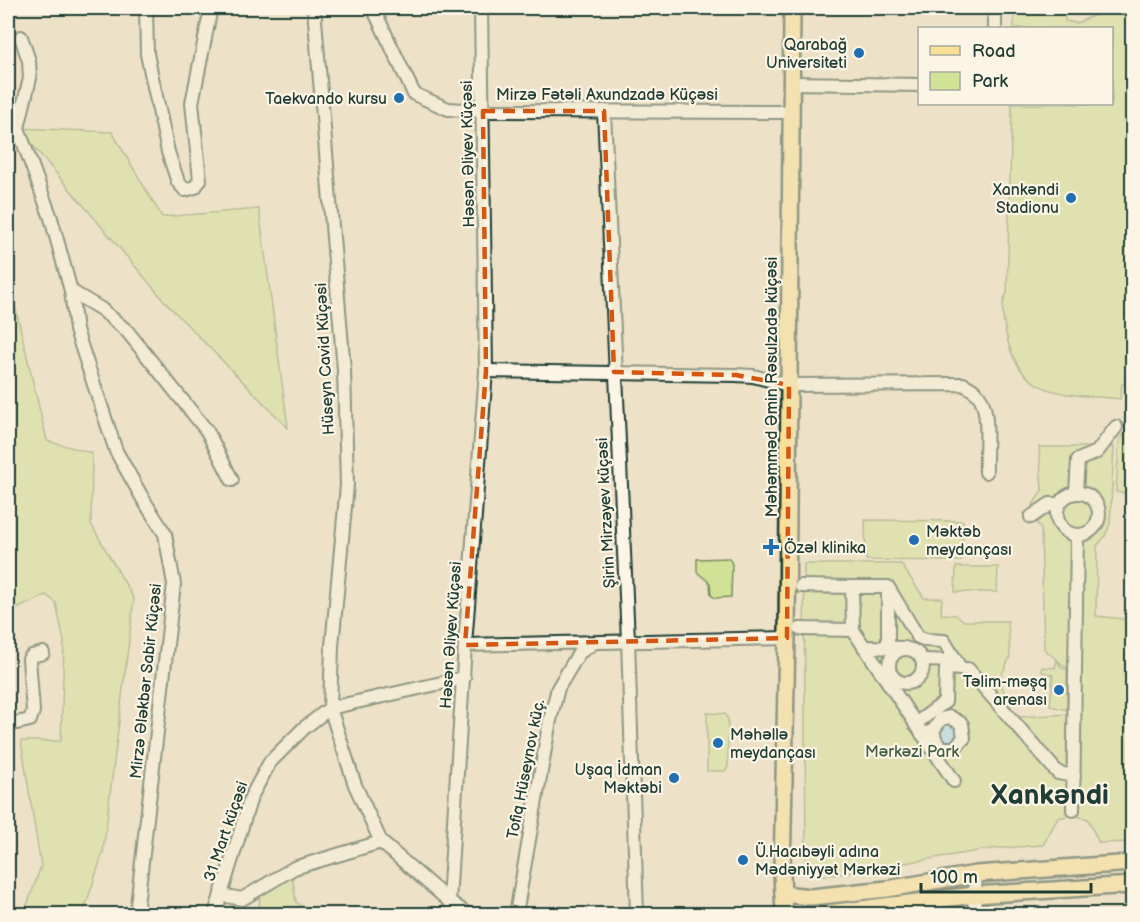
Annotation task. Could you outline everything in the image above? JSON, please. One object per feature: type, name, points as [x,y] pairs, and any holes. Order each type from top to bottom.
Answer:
[{"type":"main road","name":"Məhəmməd Əmin Rəsulzadə küçəsi","points":[[783,915],[792,8]]},
{"type":"main road","points":[[783,894],[811,897],[887,889],[976,874],[1132,863]]},
{"type":"main road","points":[[819,915],[974,895],[1132,885]]},
{"type":"street","points":[[146,8],[147,54],[166,141],[178,182],[185,190],[195,187],[200,180],[192,103],[211,8]]},
{"type":"street","name":"Hüseyn Cavid Küçəsi","points":[[314,8],[344,370],[347,485],[332,646],[330,708],[355,785],[381,842]]},
{"type":"street","name":"Mirzə Fətəli Axundzadə Küçəsi","points":[[373,8],[414,94],[448,109],[790,112]]},
{"type":"street","name":"Həsən Əliyev Küçəsi","points":[[449,902],[465,645],[486,371],[481,8]]},
{"type":"street","points":[[995,8],[995,27]]},
{"type":"street","name":"Mirzə Ələkbər Sabir Küçəsi","points":[[21,38],[29,61],[30,78],[18,128],[51,218],[71,291],[76,330],[116,451],[142,499],[165,534],[174,584],[136,915]]},
{"type":"street","points":[[791,83],[918,85]]},
{"type":"street","name":"Şirin Mirzəyev küçəsi","points":[[604,111],[637,915]]},
{"type":"street","points":[[71,291],[101,309],[127,330],[207,431],[232,480]]},
{"type":"street","points":[[486,371],[736,375],[753,376],[789,385],[963,384],[974,389],[981,399],[985,412],[986,472]]},
{"type":"street","points":[[1076,492],[1078,460],[1097,453],[1116,427]]},
{"type":"street","points":[[1076,492],[1090,496],[1098,507],[1099,514],[1095,527],[1089,532],[1077,535],[1064,530],[1059,525],[1056,511],[1059,504],[1064,498],[1076,492]]},
{"type":"street","points":[[1031,517],[1050,504],[1059,504]]},
{"type":"street","points":[[1073,810],[1077,535]]},
{"type":"street","points":[[801,585],[888,587]]},
{"type":"street","points":[[852,587],[853,630],[904,708],[923,730],[937,744],[949,749],[958,746],[964,738],[964,729],[955,718],[945,718],[923,730]]},
{"type":"street","points":[[888,587],[888,648]]},
{"type":"street","points":[[888,587],[918,637],[944,641],[954,666],[945,702],[923,730]]},
{"type":"street","points":[[800,629],[853,630]]},
{"type":"street","points":[[465,645],[787,638]]},
{"type":"street","name":"Tofiq Hüseynov küç.","points":[[516,915],[550,720],[558,688],[579,653],[593,643]]},
{"type":"street","points":[[864,647],[949,649]]},
{"type":"street","points":[[904,708],[905,697],[912,682],[921,675],[923,664],[918,653],[907,648],[892,656],[890,671],[897,680],[912,682]]},
{"type":"street","points":[[8,725],[30,720],[33,711],[29,660],[32,656],[43,653]]},
{"type":"street","points":[[923,664],[968,669],[1058,773],[1074,776]]},
{"type":"street","name":"31 Mart küçəsi","points":[[215,915],[251,796],[270,762],[304,728],[330,708],[464,678]]},
{"type":"street","points":[[923,730],[951,778],[949,749]]},
{"type":"street","points":[[221,895],[242,898],[294,868],[381,842],[467,915]]},
{"type":"street","points":[[974,915],[976,874]]},
{"type":"highlighted area","points":[[483,111],[604,111],[614,372],[736,375],[789,385],[787,638],[465,645],[486,371]]},
{"type":"green space","name":"Xankəndi Stadionu","points":[[1014,8],[1064,8],[1065,21],[1077,23],[1095,15],[1132,11],[1132,380],[1122,384],[1120,399],[1063,393],[1033,382],[1022,371],[1012,355],[1003,317],[1007,293],[1012,105],[1113,105],[1113,27],[1014,27]]},
{"type":"green space","points":[[18,128],[112,132],[162,217],[259,209],[288,428],[167,304]]},
{"type":"green space","points":[[8,276],[47,441],[92,453],[91,524],[134,599],[103,852],[83,914],[24,914],[41,866],[21,741],[61,741],[64,641],[56,603],[46,595],[8,613]]},
{"type":"green space","points":[[1132,428],[1132,487],[1124,493],[1116,492],[1119,441],[1124,433]]},
{"type":"green space","name":"Mərkəzi Park","points":[[1039,447],[1114,447],[1110,524],[1105,536],[1097,546],[1096,616],[1132,620],[1132,842],[1099,843],[1088,819],[1073,815],[1058,818],[1043,845],[990,849],[826,876],[815,873],[806,863],[804,564],[901,564],[924,598],[942,598],[941,614],[956,615],[964,621],[1008,621],[1010,657],[999,680],[1013,711],[1019,717],[1069,714],[1068,669],[1044,649],[1041,529],[1029,512],[1042,490]]},
{"type":"green space","name":"Məktəb meydançası","points":[[865,520],[963,521],[962,561],[866,560]]},
{"type":"green space","points":[[729,558],[732,564],[731,597],[715,598],[711,595],[710,583],[697,572],[697,559]]},
{"type":"green space","points":[[956,567],[998,567],[997,592],[955,592]]},
{"type":"green space","name":"Təlim-məşq arenası","points":[[1057,660],[1062,668],[1067,669],[1067,710],[1050,706],[1053,675],[1042,672],[1042,667],[1055,668]]},
{"type":"green space","name":"Məhəllə meydançası","points":[[707,713],[725,714],[728,720],[728,767],[725,771],[707,771]]},
{"type":"green space","points":[[292,874],[296,902],[313,914],[260,914],[259,892]]},
{"type":"water","points":[[944,724],[952,724],[957,729],[955,740],[944,742],[939,737],[939,729]]},
{"type":"place","name":"Qarabağ Universiteti","points":[[859,53]]},
{"type":"place","name":"Taekvando kursu","points":[[399,98]]},
{"type":"place","name":"Xankəndi Stadionu","points":[[1071,198]]},
{"type":"place","name":"Məktəb meydançası","points":[[914,540]]},
{"type":"place","name":"Özəl klinika","points":[[771,547]]},
{"type":"place","name":"Təlim-məşq arenası","points":[[1059,690]]},
{"type":"place","name":"Məhəllə meydançası","points":[[718,743]]},
{"type":"place","name":"Uşaq İdman Məktəbi","points":[[674,778]]},
{"type":"place","name":"Ü.Hacıbəyli adına Mədəniyyət Mərkəzi","points":[[743,860]]},
{"type":"district","name":"Xankəndi","points":[[1050,794]]}]
